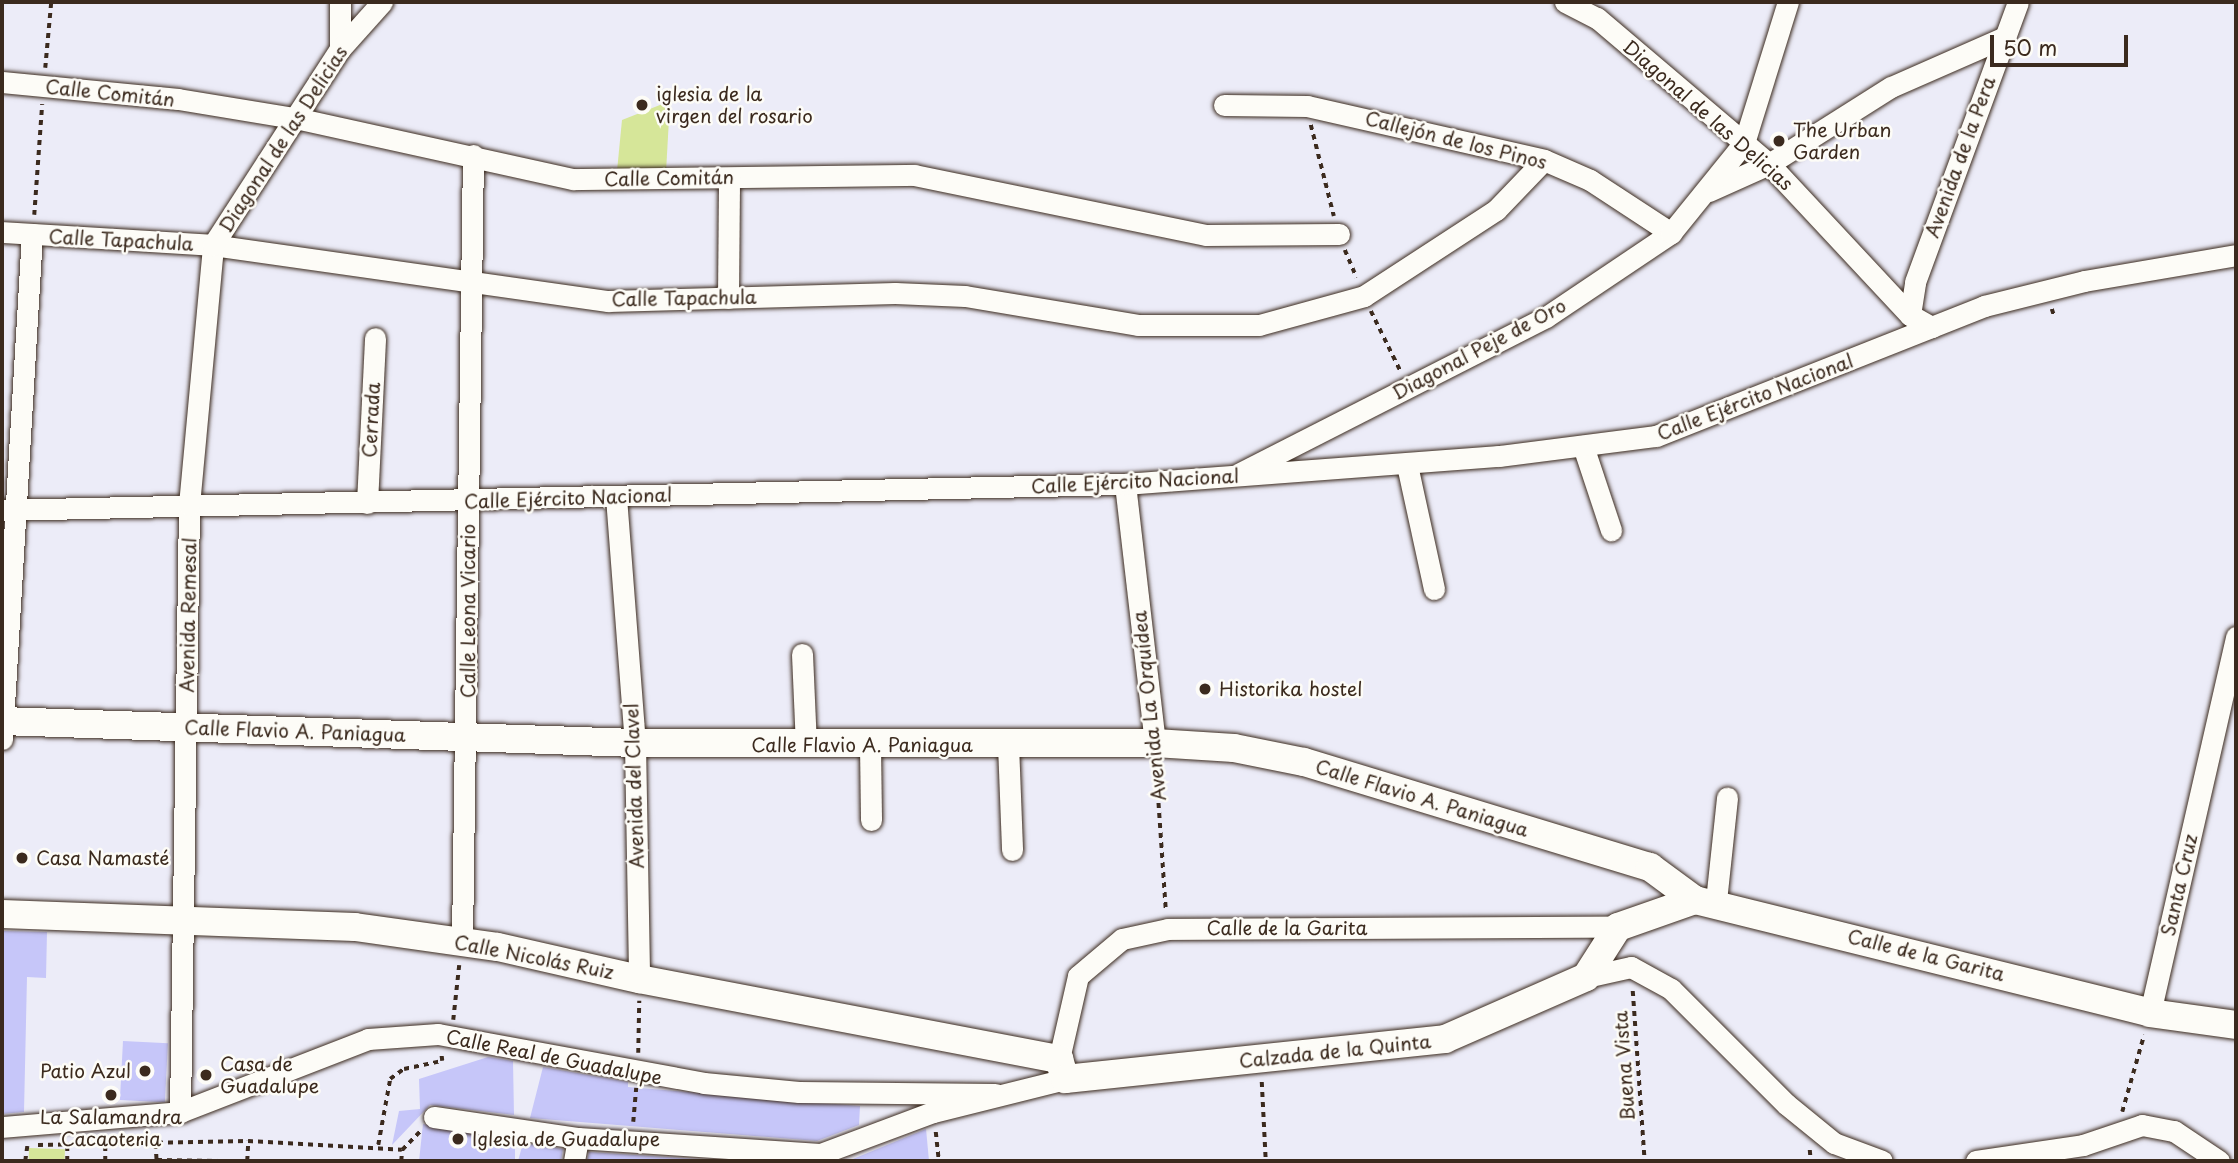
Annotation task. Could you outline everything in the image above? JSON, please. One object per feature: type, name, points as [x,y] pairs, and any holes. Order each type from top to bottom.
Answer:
[{"type":"street","points":[[340,2],[340,49]]},
{"type":"street","name":"Diagonal de las Delicias","points":[[213,245],[300,119],[340,49],[383,2]]},
{"type":"street","name":"Diagonal de las Delicias","points":[[1565,2],[1597,19],[1769,164],[1910,315],[1932,327]]},
{"type":"street","name":"Diagonal Peje de Oro","points":[[1232,478],[1546,317],[1671,233],[1707,192],[1744,143],[1788,2]]},
{"type":"street","name":"Avenida de la Pera","points":[[1910,315],[1915,282],[2018,2]]},
{"type":"street","points":[[1707,192],[1769,164],[1891,87],[2004,37]]},
{"type":"street","name":"Calle Comitán","points":[[2,82],[300,119],[573,179],[914,175],[1206,235],[1339,234]]},
{"type":"street","name":"Callejón de los Pinos","points":[[1224,105],[1307,106],[1544,160],[1590,180],[1671,233]]},
{"type":"street","name":"Calle Leona Vicario","points":[[462,941],[468,736],[473,155]]},
{"type":"street","name":"Calle Tapachula","points":[[2,232],[213,245],[471,284],[608,301],[965,296],[1165,325],[1259,325],[1364,296],[1496,210],[1544,160]]},
{"type":"street","points":[[728,298],[729,178]]},
{"type":"street","points":[[2,739],[10,510],[32,234]]},
{"type":"street","name":"Avenida Remesal","points":[[180,1112],[186,920],[189,505],[213,245]]},
{"type":"street","name":"Calle Ejército Nacional","points":[[10,510],[615,498],[1125,484],[1407,465],[1583,446],[1656,436],[1984,306],[2084,281],[2236,255]]},
{"type":"street","name":"Cerrada","points":[[367,503],[375,338]]},
{"type":"street","points":[[1583,446],[1611,530]]},
{"type":"street","points":[[1407,465],[1434,589]]},
{"type":"street","name":"Avenida La Orquídea","points":[[1125,484],[1154,743]]},
{"type":"street","name":"Avenida del Clavel","points":[[615,498],[635,743],[639,979]]},
{"type":"street","name":"Santa Cruz","points":[[2150,1013],[2236,638]]},
{"type":"street","points":[[802,654],[806,745]]},
{"type":"street","name":"Calle Flavio A. Paniagua","points":[[2,721],[635,743],[870,746],[1154,743],[1234,748],[1304,762],[1650,867],[1705,900]]},
{"type":"street","points":[[1008,744],[1012,850]]},
{"type":"street","points":[[870,746],[871,820]]},
{"type":"street","points":[[1705,900],[1727,798]]},
{"type":"street","name":"Calle de la Garita","points":[[1062,1069],[1079,976],[1122,939],[1168,929],[1618,927],[1705,900],[2150,1013],[2236,1025]]},
{"type":"street","name":"Calle Nicolás Ruiz","points":[[2,914],[355,927],[462,941],[1062,1069]]},
{"type":"street","points":[[1586,977],[1618,927]]},
{"type":"street","points":[[1633,968],[1671,989],[1786,1104],[1834,1143],[1882,1161]]},
{"type":"street","name":"Calzada de la Quinta","points":[[810,1157],[933,1111],[995,1094],[1062,1069],[1262,1059],[1445,1039],[1586,977],[1633,968]]},
{"type":"street","name":"Calle Real de Guadalupe","points":[[2,1127],[180,1112],[368,1039],[445,1035],[638,1074],[799,1092],[995,1094]]},
{"type":"street","points":[[434,1117],[578,1138],[810,1157]]},
{"type":"street","points":[[1976,1161],[2083,1145],[2116,1131],[2142,1125],[2174,1131],[2219,1161]]},
{"type":"street","points":[[574,1161],[578,1138]]},
{"type":"path","points":[[32,234],[51,2]]},
{"type":"path","name":"Avenida La Orquídea","points":[[1154,743],[1168,929]]},
{"type":"path","points":[[378,1145],[379,1114],[390,1079],[404,1069],[442,1061],[462,941]]},
{"type":"path","name":"Buena Vista","points":[[1633,968],[1645,1161]]},
{"type":"path","points":[[632,1142],[638,1074],[639,979]]},
{"type":"path","points":[[2116,1131],[2150,1013]]},
{"type":"path","points":[[1262,1059],[1266,1161]]},
{"type":"path","points":[[933,1111],[939,1161]]},
{"type":"path","points":[[151,1115],[157,1161],[219,1161]]},
{"type":"path","points":[[401,1161],[402,1150],[434,1117]]},
{"type":"path","points":[[25,1161],[25,1146],[156,1141],[378,1145],[402,1150]]},
{"type":"path","points":[[247,1161],[248,1141]]},
{"type":"path","points":[[105,1143],[105,1161]]},
{"type":"path","points":[[67,1144],[67,1161]]},
{"type":"green space","points":[[670,101],[666,172],[617,171],[622,120]]},
{"type":"green space","points":[[29,1148],[65,1149],[65,1161],[29,1161]]},
{"type":"building","points":[[4,931],[47,932],[46,978],[27,977],[24,1112],[2,1114]]},
{"type":"building","name":"Patio Azul","points":[[123,1041],[168,1043],[165,1102],[120,1100]]},
{"type":"building","points":[[488,1057],[513,1061],[514,1115],[430,1105],[392,1145],[399,1111],[420,1109],[419,1079]]},
{"type":"building","points":[[543,1067],[628,1082],[628,1087],[860,1106],[859,1125],[817,1141],[530,1118]]},
{"type":"building","name":"Iglesia de Guadalupe","points":[[423,1124],[515,1142],[515,1161],[419,1161]]},
{"type":"building","points":[[926,1129],[929,1161],[848,1161]]},
{"type":"building","points":[[523,1143],[563,1149],[561,1161],[518,1161]]},
{"type":"building","points":[[589,1152],[730,1161],[587,1161]]},
{"type":"place","name":"iglesia de la virgen del rosario","points":[[642,105]]},
{"type":"place","name":"The Urban Garden","points":[[1779,141]]},
{"type":"place","name":"Historika hostel","points":[[1205,689]]},
{"type":"place","name":"Casa Namasté","points":[[22,858]]},
{"type":"place","name":"Patio Azul","points":[[145,1071]]},
{"type":"place","name":"Casa de Guadalupe","points":[[206,1075]]},
{"type":"place","name":"La Salamandra Cacaoteria","points":[[111,1095]]},
{"type":"place","name":"Iglesia de Guadalupe","points":[[458,1139]]}]
